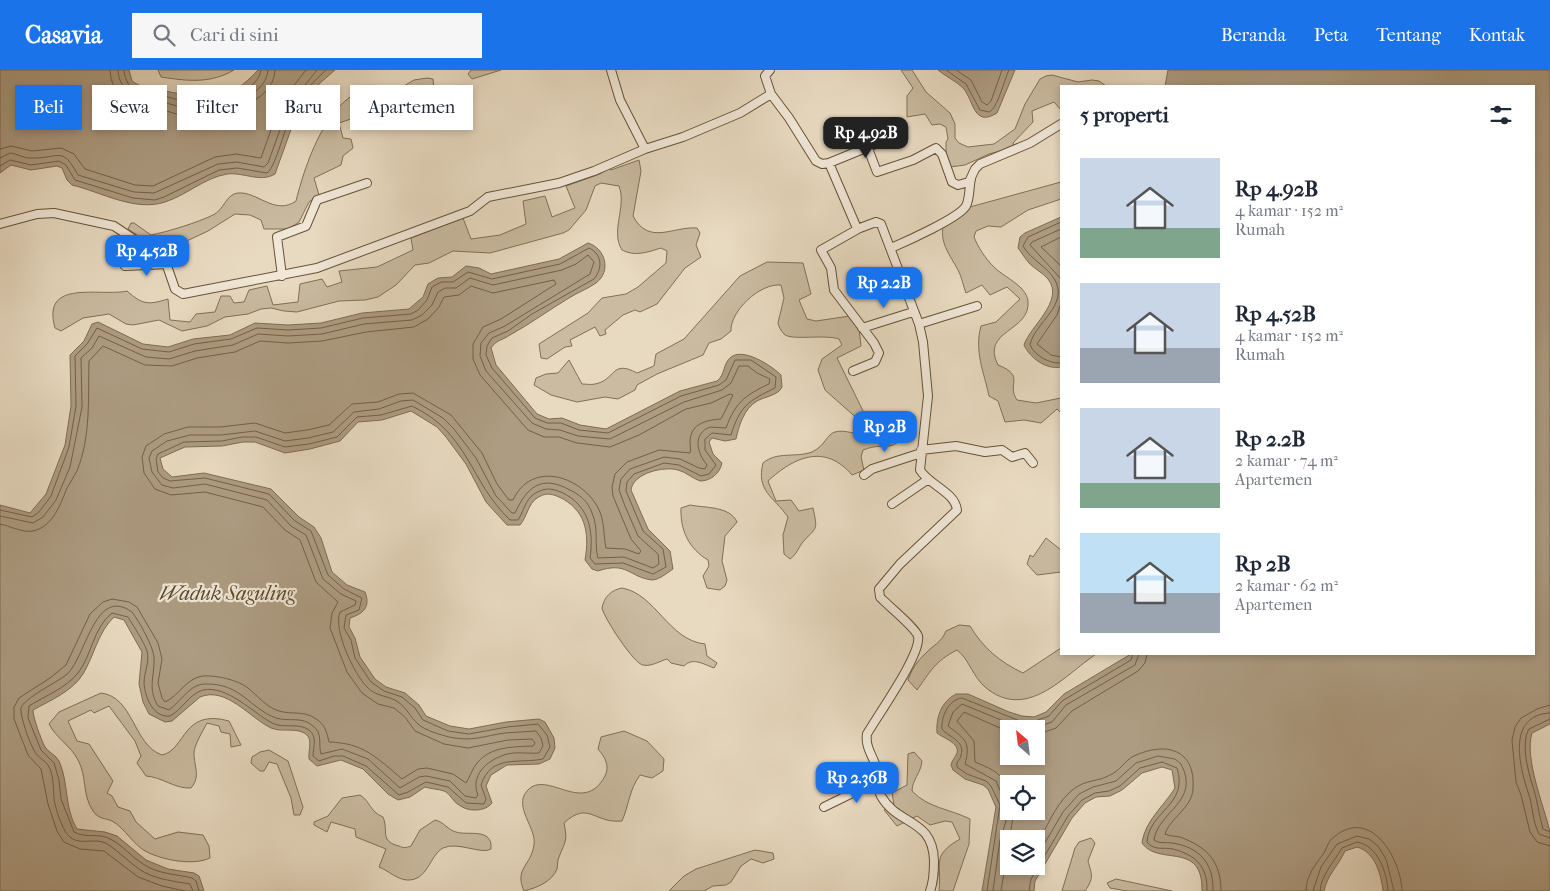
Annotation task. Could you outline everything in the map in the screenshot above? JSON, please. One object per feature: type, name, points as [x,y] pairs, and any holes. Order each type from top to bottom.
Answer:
[{"type":"street","points":[[611,70],[620,100],[645,149]]},
{"type":"street","points":[[770,70],[764,76],[764,80],[771,94],[790,118],[816,161],[822,164],[829,163],[895,136]]},
{"type":"street","points":[[0,224],[36,214],[54,213],[103,222],[114,226],[168,264],[175,289],[183,294],[282,276],[333,263],[464,214],[488,197],[559,183],[594,171],[645,149],[668,143],[720,122],[771,94]]},
{"type":"street","points":[[891,248],[916,237],[962,210],[967,202],[971,178],[975,169],[980,164],[1030,143],[1060,125]]},
{"type":"street","points":[[867,146],[877,172],[913,160],[936,148],[942,154],[952,182],[963,184],[971,178]]},
{"type":"street","points":[[829,163],[854,225],[858,229]]},
{"type":"street","points":[[282,276],[277,236],[306,226],[317,200],[367,183]]},
{"type":"street","points":[[853,371],[875,362],[879,356],[877,347],[834,290],[831,268],[822,250],[858,229],[876,222],[880,223],[891,248],[919,324],[923,342],[928,396],[920,470],[928,480],[954,500],[956,510],[900,564],[879,589],[880,597],[915,631],[918,641],[911,662],[867,734],[866,744],[877,768],[879,790],[887,804],[928,834],[934,851],[934,879],[930,891]]},
{"type":"street","points":[[125,266],[168,264]]},
{"type":"street","points":[[919,324],[977,306]]},
{"type":"street","points":[[862,328],[913,312]]},
{"type":"street","points":[[864,476],[872,470],[921,451],[956,446],[985,452],[998,450],[1012,458],[1025,453],[1032,463]]},
{"type":"street","points":[[892,504],[928,480]]},
{"type":"street","points":[[824,808],[879,780]]},
{"type":"shaded area","points":[[158,70],[234,70],[216,78],[180,80],[161,77]]},
{"type":"shaded area","points":[[471,70],[501,70],[472,79],[468,74]]},
{"type":"shaded area","points":[[901,70],[912,70],[926,92],[950,113],[955,124],[955,138],[959,143],[968,147],[994,144],[1015,129],[1025,104],[1040,79],[1046,76],[1052,75],[1078,82],[1099,81],[1105,85],[1060,85],[1060,109],[1054,102],[1032,111],[1033,122],[1013,143],[1014,147],[989,154],[965,165],[950,167],[946,155],[946,142],[948,139],[946,127],[940,124],[932,125],[925,114],[907,117],[907,96],[913,88]]},
{"type":"shaded area","points":[[433,79],[434,85],[406,85],[414,80]]},
{"type":"shaded area","points":[[350,98],[350,119],[340,123],[340,106]]},
{"type":"shaded area","points":[[340,127],[343,138],[351,139],[353,148],[343,156],[341,165],[314,178],[319,195],[309,202],[299,222],[288,229],[264,229],[261,220],[250,215],[235,214],[208,231],[174,247],[166,254],[128,229],[131,223],[134,223],[151,235],[200,221],[217,213],[231,196],[238,193],[245,193],[273,205],[288,205],[296,201],[308,162],[323,130],[340,130]]},
{"type":"shaded area","points":[[639,160],[641,171],[633,216],[639,225],[646,230],[654,232],[697,228],[700,233],[696,245],[701,257],[685,268],[657,304],[640,312],[635,310],[623,315],[605,330],[606,334],[600,336],[595,327],[570,340],[572,346],[565,347],[547,359],[541,358],[539,344],[588,313],[602,298],[626,294],[638,287],[666,263],[667,251],[661,248],[637,253],[622,250],[618,235],[621,202],[619,186],[601,183],[595,186],[586,210],[569,230],[563,233],[490,253],[453,251],[429,263],[415,265],[396,285],[378,297],[365,300],[339,301],[297,312],[271,308],[261,309],[248,314],[225,317],[207,326],[182,331],[159,320],[133,325],[126,324],[109,314],[83,318],[61,331],[55,328],[53,312],[57,302],[65,296],[76,293],[127,291],[137,299],[150,303],[168,299],[170,320],[190,322],[196,314],[215,312],[221,296],[230,296],[234,303],[244,302],[249,290],[267,286],[273,305],[298,302],[300,284],[322,279],[327,287],[342,282],[339,271],[377,267],[413,250],[411,238],[463,218],[471,239],[500,235],[526,224],[523,201],[545,196],[552,217],[575,208],[566,186],[600,174],[609,168],[611,170]]},
{"type":"shaded area","points":[[1060,182],[1060,199],[1028,210],[1001,227],[988,226],[976,231],[974,237],[990,263],[1019,286],[1026,295],[1028,301],[1027,311],[1015,326],[1000,338],[994,353],[998,365],[1011,373],[1013,377],[1013,389],[1017,400],[1036,403],[1060,398],[1060,412],[1057,409],[1041,423],[1024,420],[1005,422],[998,401],[989,396],[979,353],[981,326],[996,322],[1020,299],[1007,287],[990,295],[982,285],[966,293],[959,273],[944,244],[942,232],[943,226],[962,215],[970,207]]},
{"type":"shaded area","points":[[767,262],[803,263],[811,294],[799,300],[807,319],[816,321],[850,316],[859,328],[861,346],[837,358],[866,417],[881,424],[894,412],[906,426],[902,436],[894,445],[872,447],[863,450],[861,457],[864,470],[852,475],[842,465],[831,459],[810,457],[788,465],[768,481],[776,501],[791,500],[799,511],[813,508],[816,521],[815,528],[790,559],[784,554],[783,535],[788,517],[764,487],[761,472],[763,463],[774,457],[812,452],[835,432],[842,431],[866,435],[870,430],[825,390],[818,370],[822,359],[842,345],[839,339],[793,337],[784,334],[781,330],[778,323],[784,298],[781,285],[764,289],[748,300],[735,315],[731,331],[721,339],[709,343],[703,355],[657,374],[637,385],[635,390],[618,399],[605,397],[577,402],[551,395],[534,385],[536,378],[546,374],[558,373],[569,360],[582,384],[602,382],[622,368],[637,373],[654,366],[656,354],[684,339],[740,276]]},
{"type":"shaded area","points":[[690,505],[723,510],[734,517],[737,522],[725,536],[722,561],[727,580],[725,586],[720,590],[707,588],[703,576],[709,566],[708,560],[701,556],[691,545],[684,531],[681,508]]},
{"type":"shaded area","points":[[1046,538],[1060,549],[1060,572],[1037,575],[1027,564],[1030,555],[1033,557]]},
{"type":"shaded area","points":[[622,588],[634,592],[644,599],[681,634],[692,641],[705,644],[707,656],[717,663],[714,668],[695,662],[687,663],[684,666],[671,663],[667,659],[649,665],[639,663],[620,640],[602,608],[604,601],[609,595],[615,590]]},
{"type":"shaded area","points":[[959,625],[970,626],[993,654],[1023,673],[1060,649],[1060,655],[1095,655],[1044,692],[1030,698],[1015,700],[1000,697],[985,687],[965,658],[957,650],[938,663],[917,690],[908,680],[911,673],[922,657],[939,641],[946,631]]},
{"type":"shaded area","points":[[101,693],[112,696],[120,703],[145,742],[152,750],[162,755],[170,752],[193,725],[202,720],[229,721],[241,745],[231,747],[230,734],[221,732],[219,726],[207,723],[194,750],[196,779],[191,788],[185,788],[158,778],[146,776],[137,763],[141,756],[135,741],[109,706],[94,713],[91,710],[68,721],[77,741],[89,744],[113,781],[107,793],[112,796],[118,807],[130,811],[136,822],[155,839],[178,832],[203,835],[209,846],[210,858],[187,862],[169,860],[154,855],[138,846],[117,824],[99,817],[93,811],[87,799],[83,772],[78,760],[49,724],[59,712]]},
{"type":"shaded area","points":[[624,731],[647,741],[664,759],[663,771],[652,778],[640,775],[634,786],[622,821],[612,821],[592,814],[580,813],[564,823],[565,841],[555,874],[543,884],[524,891],[521,877],[532,852],[534,838],[524,811],[523,797],[535,785],[545,785],[576,793],[586,792],[596,787],[605,776],[607,769],[605,758],[598,749],[601,737]]},
{"type":"shaded area","points":[[269,750],[288,761],[303,807],[300,815],[294,815],[291,798],[277,764],[269,762],[264,771],[260,771],[251,763],[252,757],[260,752]]},
{"type":"shaded area","points":[[914,752],[922,761],[913,783],[912,791],[932,805],[970,819],[969,844],[953,891],[939,891],[941,855],[960,839],[952,822],[945,821],[930,825],[917,816],[897,826],[884,810],[894,805],[892,793],[907,785],[908,754]]},
{"type":"shaded area","points":[[360,795],[378,815],[383,817],[387,838],[393,844],[403,847],[411,846],[420,830],[435,820],[456,832],[484,835],[491,842],[491,849],[482,850],[449,846],[438,852],[420,877],[407,880],[399,878],[379,867],[386,849],[356,837],[355,829],[331,822],[327,832],[314,825],[314,822],[328,816],[342,798]]},
{"type":"shaded area","points":[[1091,838],[1095,843],[1088,861],[1091,876],[1088,887],[1085,891],[1062,891],[1075,848],[1079,842]]},
{"type":"shaded area","points":[[755,850],[773,853],[774,859],[763,863],[751,859],[741,866],[731,882],[726,885],[713,886],[704,891],[669,891],[684,876],[696,869]]},
{"type":"shaded area","points":[[1116,879],[1172,891],[1127,891],[1110,888],[1107,883]]},
{"type":"water","points":[[0,70],[129,70],[132,81],[139,85],[92,85],[92,130],[167,130],[167,92],[177,94],[177,130],[256,130],[256,85],[241,85],[258,70],[335,70],[318,85],[266,85],[266,130],[291,130],[275,174],[269,177],[227,174],[211,179],[165,202],[142,205],[118,200],[72,185],[67,180],[62,168],[57,166],[31,170],[11,165],[0,173]]},
{"type":"water","points":[[938,70],[1015,70],[997,113],[989,117],[983,117],[975,111],[963,88]]},
{"type":"water","points":[[1168,70],[1550,70],[1550,724],[1532,733],[1530,743],[1536,782],[1550,832],[1550,891],[1383,891],[1379,871],[1373,859],[1357,847],[1345,851],[1328,880],[1324,891],[1202,891],[1200,875],[1195,865],[1179,857],[1150,850],[1142,843],[1151,821],[1175,788],[1172,770],[1162,767],[1142,773],[1122,790],[1110,796],[1096,797],[1085,803],[1072,818],[1045,864],[1045,830],[1000,830],[1000,875],[1039,875],[1035,881],[1034,891],[982,891],[996,807],[988,789],[983,785],[965,779],[953,770],[951,765],[957,749],[950,741],[937,733],[937,721],[940,711],[951,697],[956,694],[968,694],[1022,716],[1034,717],[1046,712],[1064,694],[1129,655],[1535,655],[1535,85],[1165,85]]},
{"type":"water","points":[[1060,217],[1060,367],[1050,367],[1039,362],[1024,345],[1045,313],[1052,296],[1052,287],[1048,279],[1030,264],[1018,248],[1020,237]]},
{"type":"water","name":"Waduk Saguling","points":[[588,243],[599,250],[604,260],[604,272],[601,278],[593,285],[497,342],[491,348],[496,365],[537,414],[549,419],[562,418],[580,425],[606,429],[680,391],[717,381],[720,379],[728,360],[735,355],[742,354],[757,359],[781,375],[782,387],[780,390],[752,404],[745,413],[736,439],[725,441],[712,438],[709,442],[713,454],[722,463],[714,476],[708,480],[700,481],[681,471],[665,469],[643,475],[633,484],[631,490],[648,529],[670,551],[673,569],[660,578],[652,580],[615,568],[598,571],[592,569],[585,560],[587,540],[584,522],[575,508],[556,496],[545,494],[537,498],[520,525],[507,525],[486,502],[466,464],[446,437],[437,427],[411,411],[382,420],[358,422],[340,441],[310,449],[285,453],[255,442],[243,442],[222,446],[185,447],[160,458],[163,469],[172,477],[204,473],[271,489],[299,517],[314,527],[321,538],[332,572],[347,585],[365,592],[367,602],[365,609],[350,618],[349,627],[355,638],[360,657],[375,679],[386,687],[405,693],[419,705],[426,716],[450,726],[469,729],[506,722],[539,719],[545,722],[554,738],[555,748],[550,759],[539,764],[507,765],[491,775],[486,786],[492,803],[485,808],[467,809],[457,804],[446,792],[425,787],[410,797],[398,800],[388,794],[363,769],[341,760],[317,766],[309,759],[310,741],[308,736],[300,731],[271,728],[228,699],[210,695],[200,697],[172,721],[165,722],[149,714],[143,702],[139,684],[142,652],[124,620],[114,617],[100,637],[79,680],[60,695],[33,710],[34,718],[45,747],[59,761],[70,813],[77,829],[105,832],[117,836],[146,860],[168,869],[194,873],[199,876],[204,891],[0,891],[0,505],[30,513],[46,494],[65,445],[71,406],[70,355],[84,341],[92,324],[98,322],[143,344],[168,347],[193,339],[230,335],[255,323],[288,325],[321,323],[362,313],[409,309],[423,297],[428,284],[438,278],[452,277],[466,266],[479,268],[491,274],[559,259]]}]
